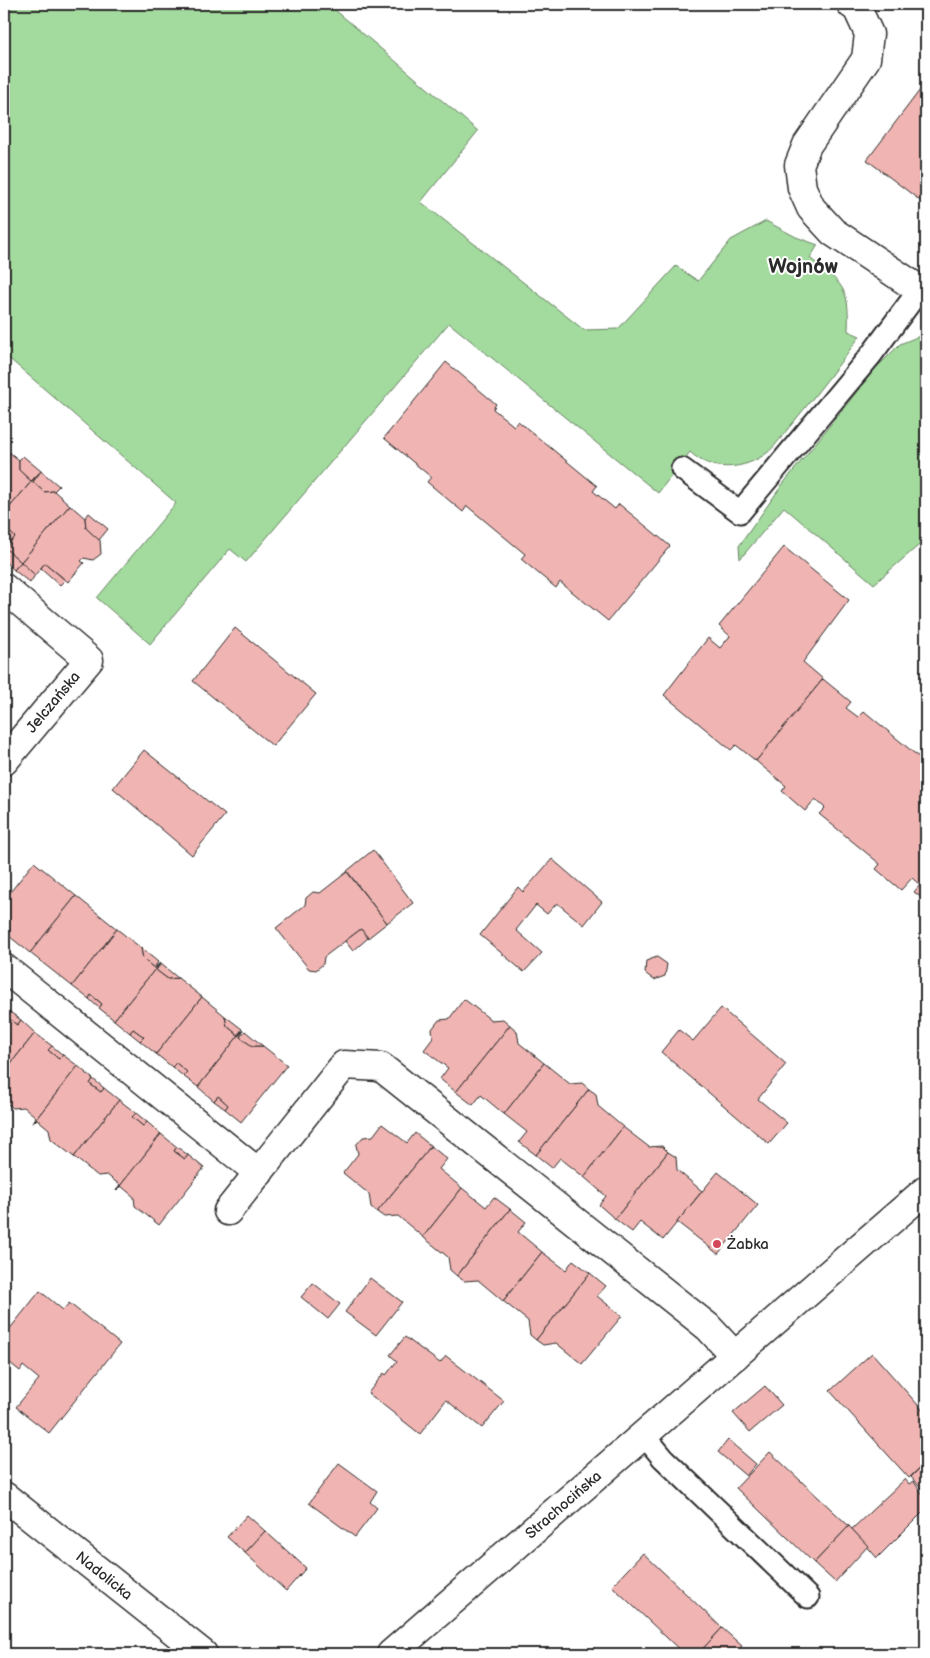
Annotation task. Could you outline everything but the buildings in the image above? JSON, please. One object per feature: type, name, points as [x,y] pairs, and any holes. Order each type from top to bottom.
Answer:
[{"type":"street","points":[[850,4],[857,8],[869,34],[866,59],[807,145],[799,165],[802,188],[810,208],[833,232],[923,292]]},
{"type":"street","name":"Jelczańska","points":[[4,588],[89,660],[4,761]]},
{"type":"street","points":[[4,968],[259,1172]]},
{"type":"street","points":[[228,1211],[344,1065],[381,1067],[708,1326],[735,1356]]},
{"type":"street","name":"Strachocińska","points":[[391,1654],[926,1190]]},
{"type":"street","name":"Nadolicka","points":[[4,1496],[203,1654]]},
{"type":"lane","points":[[682,469],[740,512],[923,292]]},
{"type":"lane","points":[[644,1435],[663,1458],[808,1597]]},
{"type":"green space","points":[[4,4],[328,4],[478,131],[421,202],[584,330],[618,329],[676,266],[698,281],[731,240],[766,221],[796,237],[818,245],[810,258],[830,274],[842,287],[847,304],[848,331],[860,336],[810,402],[767,453],[748,463],[728,467],[708,463],[690,452],[658,493],[449,323],[246,562],[230,549],[150,644],[97,598],[176,503],[4,354]]},
{"type":"green space","points":[[926,336],[926,539],[874,584],[784,507],[740,559],[739,546],[782,485],[875,369],[900,344],[917,337]]},
{"type":"place","name":"Żabka","points":[[717,1244]]},
{"type":"district","name":"Wojnów","points":[[803,266]]}]
